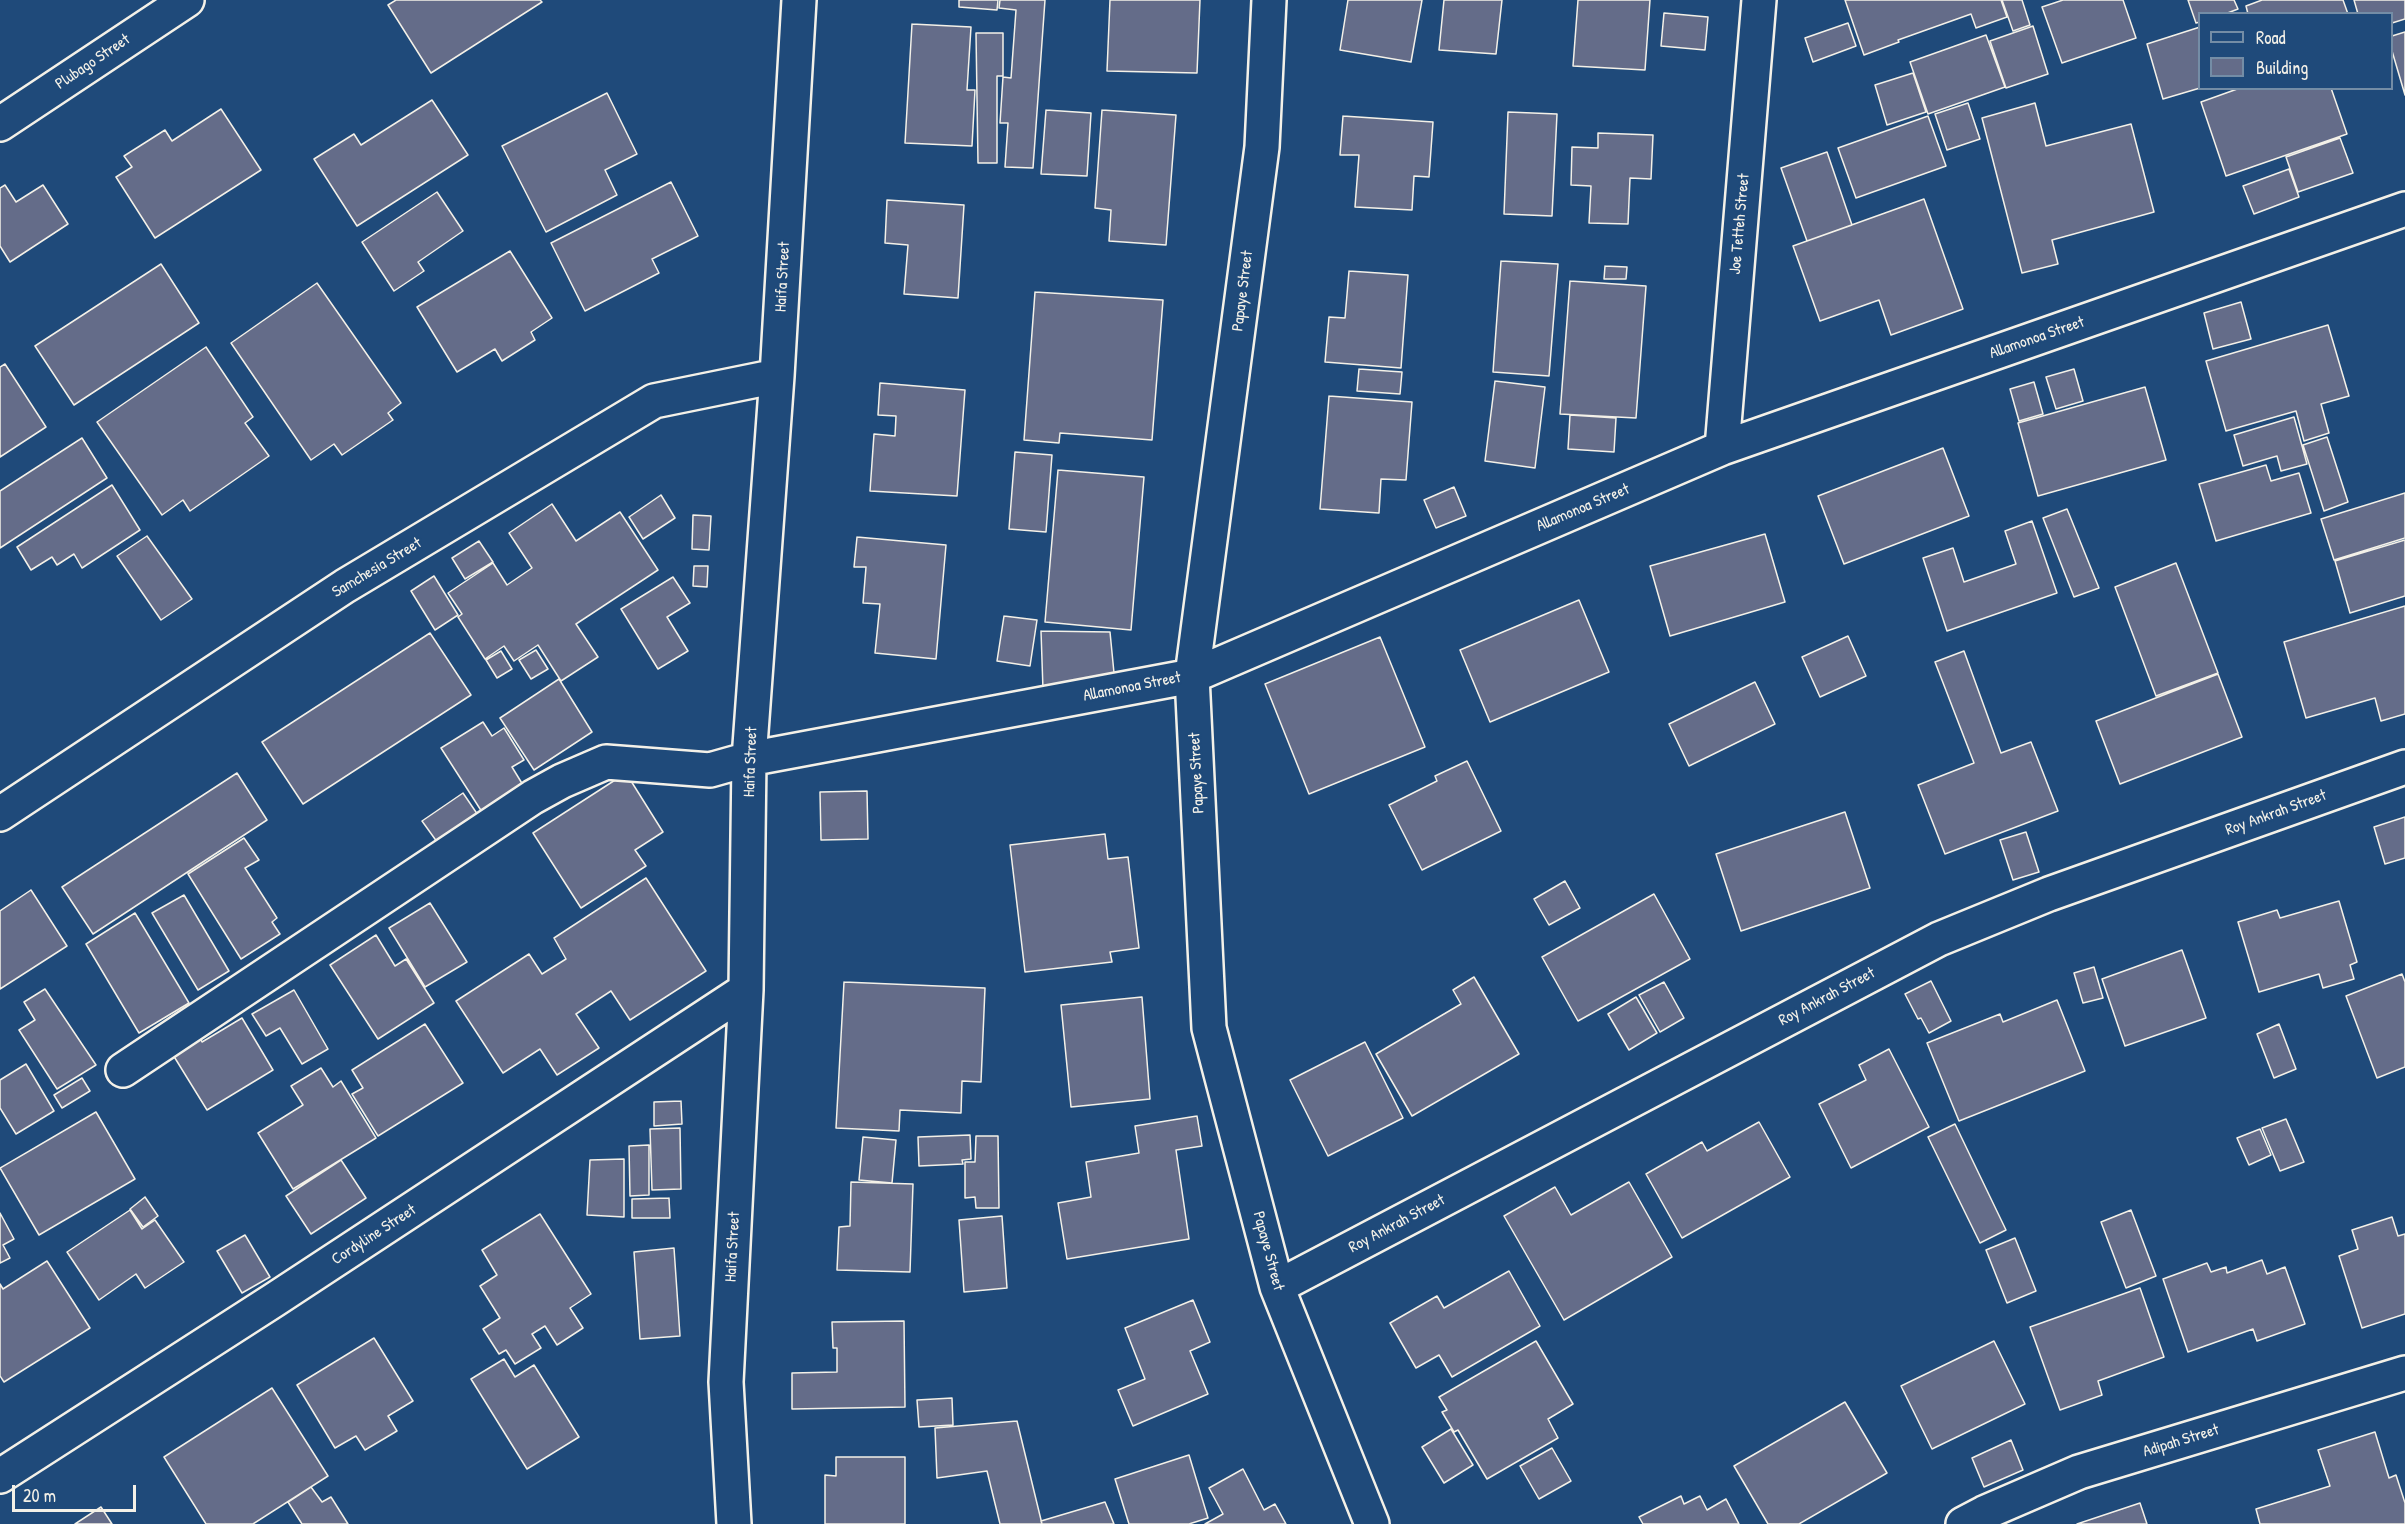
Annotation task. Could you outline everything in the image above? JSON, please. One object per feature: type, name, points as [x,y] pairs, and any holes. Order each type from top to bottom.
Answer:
[{"type":"street","name":"Plubago Street","points":[[0,124],[187,0]]},
{"type":"street","name":"Haifa Street","points":[[734,1524],[726,1382],[746,990],[749,759],[777,376],[799,0]]},
{"type":"street","name":"Papaye Street","points":[[1269,0],[1262,147],[1192,676],[1209,1028],[1276,1287],[1372,1524]]},
{"type":"street","name":"Joe Tetteh Street","points":[[1722,448],[1759,0]]},
{"type":"street","name":"Allamonoa Street","points":[[123,1070],[533,797],[562,781],[606,762],[710,770],[749,759],[1192,676],[1722,448],[2405,209]]},
{"type":"street","name":"Samchesia Street","points":[[0,814],[345,586],[654,402],[777,376]]},
{"type":"street","name":"Roy Ankrah Street","points":[[1276,1287],[1939,939],[2049,894],[2405,767]]},
{"type":"street","name":"Cordyline Street","points":[[0,1476],[274,1300],[746,990]]},
{"type":"street","name":"Adipah Street","points":[[1963,1524],[2079,1472],[2405,1373]]},
{"type":"building","points":[[396,0],[540,0],[542,2],[431,73],[388,5]]},
{"type":"building","points":[[959,0],[998,0],[997,10],[959,7]]},
{"type":"building","points":[[1000,0],[1045,0],[1033,168],[1005,167],[1008,123],[1000,123],[1003,77],[1011,78],[1016,10],[999,8]]},
{"type":"building","points":[[1110,0],[1200,0],[1197,73],[1107,71]]},
{"type":"building","points":[[1348,0],[1422,0],[1411,62],[1340,50]]},
{"type":"building","points":[[1444,0],[1502,0],[1496,54],[1439,50]]},
{"type":"building","points":[[1578,0],[1650,0],[1645,70],[1573,66]]},
{"type":"building","points":[[1845,0],[2001,0],[2007,17],[1976,28],[1971,14],[1898,40],[1899,42],[1864,55]]},
{"type":"building","points":[[2002,0],[2022,0],[2030,25],[2013,31]]},
{"type":"building","points":[[2063,0],[2123,0],[2136,38],[2062,63],[2042,7]]},
{"type":"building","points":[[2188,0],[2234,0],[2238,9],[2230,12],[2198,12],[2198,22],[2196,23]]},
{"type":"building","points":[[2262,0],[2343,0],[2347,12],[2248,12],[2246,6]]},
{"type":"building","points":[[2354,0],[2405,0],[2405,19],[2393,23],[2393,12],[2357,12]]},
{"type":"building","points":[[1664,13],[1708,17],[1705,50],[1661,46]]},
{"type":"building","points":[[1848,23],[1856,46],[1813,62],[1805,38]]},
{"type":"building","points":[[912,24],[971,27],[967,90],[975,90],[972,146],[905,143]]},
{"type":"building","points":[[2033,26],[2048,74],[2006,88],[1990,41]]},
{"type":"building","points":[[2198,28],[2198,89],[2163,99],[2147,44]]},
{"type":"building","points":[[2405,32],[2405,95],[2393,54],[2393,36]]},
{"type":"building","points":[[976,33],[1003,33],[1003,76],[997,76],[997,163],[978,163]]},
{"type":"building","points":[[1986,35],[2005,87],[1928,114],[1910,62]]},
{"type":"building","points":[[1913,73],[1926,112],[1887,125],[1875,85]]},
{"type":"building","points":[[2234,90],[2332,90],[2347,134],[2226,176],[2201,102]]},
{"type":"building","points":[[607,93],[637,154],[605,170],[617,195],[546,232],[502,146]]},
{"type":"building","points":[[432,100],[468,155],[357,226],[314,159],[354,134],[361,145]]},
{"type":"building","points":[[1968,103],[1980,139],[1947,150],[1935,114]]},
{"type":"building","points":[[2035,103],[2046,146],[2131,124],[2154,212],[2052,240],[2058,264],[2022,273],[1982,118]]},
{"type":"building","points":[[221,109],[261,170],[155,238],[116,177],[132,167],[124,156],[165,130],[172,141]]},
{"type":"building","points":[[1046,110],[1091,113],[1087,176],[1041,174]]},
{"type":"building","points":[[1102,110],[1176,115],[1166,245],[1109,241],[1111,210],[1095,208]]},
{"type":"building","points":[[1508,112],[1557,114],[1552,216],[1504,214]]},
{"type":"building","points":[[1343,116],[1433,122],[1429,177],[1414,176],[1412,210],[1355,207],[1359,155],[1340,155]]},
{"type":"building","points":[[1928,116],[1946,166],[1856,198],[1838,148]]},
{"type":"building","points":[[1598,133],[1653,135],[1651,179],[1630,178],[1628,224],[1589,223],[1591,186],[1571,185],[1572,147],[1598,148]]},
{"type":"building","points":[[2340,138],[2353,173],[2298,192],[2286,157]]},
{"type":"building","points":[[1827,152],[1852,225],[1807,241],[1781,168]]},
{"type":"building","points":[[2289,169],[2299,197],[2254,214],[2243,186]]},
{"type":"building","points":[[671,182],[698,236],[652,259],[659,273],[585,311],[551,243]]},
{"type":"building","points":[[5,185],[16,202],[43,185],[68,224],[10,262],[0,246],[0,188]]},
{"type":"building","points":[[437,192],[463,231],[418,262],[424,271],[394,291],[362,242]]},
{"type":"building","points":[[1924,199],[1963,309],[1891,335],[1879,300],[1820,321],[1793,246]]},
{"type":"building","points":[[887,200],[964,205],[958,298],[904,294],[908,245],[885,243]]},
{"type":"building","points":[[510,251],[552,318],[531,332],[535,340],[502,361],[495,349],[457,372],[417,307]]},
{"type":"building","points":[[1501,261],[1558,264],[1549,376],[1493,372]]},
{"type":"building","points":[[161,264],[199,323],[74,405],[35,346]]},
{"type":"building","points":[[1605,266],[1627,267],[1626,279],[1604,279]]},
{"type":"building","points":[[1349,271],[1408,275],[1401,368],[1325,362],[1329,317],[1345,318]]},
{"type":"building","points":[[1570,281],[1646,286],[1636,418],[1560,414]]},
{"type":"building","points":[[317,283],[401,403],[388,413],[393,420],[342,455],[334,444],[311,460],[231,343]]},
{"type":"building","points":[[1035,292],[1163,300],[1152,440],[1060,433],[1059,443],[1024,440]]},
{"type":"building","points":[[2241,302],[2251,339],[2213,349],[2204,313]]},
{"type":"building","points":[[2328,325],[2349,396],[2321,404],[2329,433],[2304,441],[2296,411],[2226,431],[2206,361]]},
{"type":"building","points":[[206,347],[253,417],[245,423],[269,456],[190,511],[183,500],[162,515],[97,422]]},
{"type":"building","points":[[5,364],[46,427],[0,457],[0,367]]},
{"type":"building","points":[[1359,369],[1402,372],[1400,394],[1357,391]]},
{"type":"building","points":[[2074,369],[2083,401],[2056,409],[2046,377]]},
{"type":"building","points":[[1495,381],[1545,387],[1535,468],[1485,461]]},
{"type":"building","points":[[2034,382],[2043,414],[2019,421],[2010,389]]},
{"type":"building","points":[[880,383],[965,390],[957,496],[870,491],[874,434],[895,436],[896,416],[878,415]]},
{"type":"building","points":[[2145,387],[2166,460],[2038,496],[2018,423]]},
{"type":"building","points":[[1329,396],[1412,402],[1406,480],[1381,479],[1379,513],[1320,509]]},
{"type":"building","points":[[1570,415],[1616,418],[1614,452],[1568,449]]},
{"type":"building","points":[[2294,417],[2307,464],[2281,471],[2277,456],[2243,466],[2234,435]]},
{"type":"building","points":[[2327,437],[2348,502],[2324,511],[2303,445]]},
{"type":"building","points":[[82,438],[107,478],[0,548],[0,491]]},
{"type":"building","points":[[1943,448],[1969,516],[1844,564],[1818,496]]},
{"type":"building","points":[[1015,452],[1052,455],[1046,532],[1009,529]]},
{"type":"building","points":[[2266,465],[2271,481],[2299,473],[2311,513],[2216,541],[2199,484]]},
{"type":"building","points":[[1058,470],[1144,477],[1131,630],[1045,622]]},
{"type":"building","points":[[112,485],[140,530],[82,568],[74,554],[57,565],[52,557],[31,570],[17,547]]},
{"type":"building","points":[[1454,487],[1466,516],[1436,528],[1424,500]]},
{"type":"building","points":[[2405,493],[2405,538],[2334,560],[2321,519]]},
{"type":"building","points":[[661,495],[675,518],[643,539],[629,517]]},
{"type":"building","points":[[552,504],[576,541],[620,512],[658,570],[576,624],[598,657],[561,681],[538,645],[514,661],[504,646],[485,659],[458,617],[462,614],[448,593],[493,563],[507,585],[532,568],[509,533]]},
{"type":"building","points":[[2067,509],[2099,588],[2074,597],[2043,518]]},
{"type":"building","points":[[693,515],[711,516],[709,550],[692,549]]},
{"type":"building","points":[[2032,521],[2057,593],[1947,631],[1923,558],[1953,548],[1964,582],[2016,564],[2005,531]]},
{"type":"building","points":[[1765,534],[1785,602],[1670,636],[1650,566]]},
{"type":"building","points":[[147,536],[192,599],[161,620],[117,556]]},
{"type":"building","points":[[857,537],[946,545],[936,659],[875,653],[880,604],[863,603],[866,567],[854,567]]},
{"type":"building","points":[[2405,540],[2405,596],[2350,613],[2335,561]]},
{"type":"building","points":[[479,541],[493,562],[465,579],[452,558]]},
{"type":"building","points":[[2176,563],[2218,673],[2156,696],[2115,587]]},
{"type":"building","points":[[694,566],[708,566],[707,587],[693,586]]},
{"type":"building","points":[[434,576],[458,615],[435,630],[411,591]]},
{"type":"building","points":[[673,577],[690,603],[667,617],[688,651],[658,669],[621,609]]},
{"type":"building","points":[[1579,600],[1609,672],[1490,722],[1460,650]]},
{"type":"building","points":[[2405,606],[2405,714],[2381,721],[2375,698],[2306,718],[2284,642]]},
{"type":"building","points":[[1004,616],[1037,620],[1030,666],[997,661]]},
{"type":"building","points":[[1041,631],[1110,632],[1114,673],[1043,690]]},
{"type":"building","points":[[430,633],[471,695],[303,804],[262,742]]},
{"type":"building","points":[[1848,636],[1866,676],[1820,697],[1802,657]]},
{"type":"building","points":[[1380,637],[1425,747],[1309,794],[1265,684]]},
{"type":"building","points":[[536,650],[548,669],[531,679],[519,660]]},
{"type":"building","points":[[501,651],[512,669],[497,678],[486,660]]},
{"type":"building","points":[[1964,651],[2001,753],[2031,742],[2058,811],[1945,854],[1918,785],[1974,763],[1935,662]]},
{"type":"building","points":[[2218,674],[2242,737],[2120,784],[2096,721]]},
{"type":"building","points":[[559,679],[592,732],[534,770],[500,718]]},
{"type":"building","points":[[1755,682],[1775,724],[1689,766],[1669,724]]},
{"type":"building","points":[[483,722],[492,736],[504,728],[524,760],[512,767],[523,785],[482,812],[441,748]]},
{"type":"building","points":[[1467,761],[1501,831],[1422,870],[1389,805],[1437,781],[1435,776]]},
{"type":"building","points":[[237,773],[267,820],[93,934],[62,887]]},
{"type":"building","points":[[626,773],[663,832],[635,850],[646,866],[581,908],[533,833]]},
{"type":"building","points":[[867,791],[868,839],[821,840],[820,792]]},
{"type":"building","points":[[463,793],[480,818],[440,846],[422,821]]},
{"type":"building","points":[[1845,812],[1870,888],[1741,931],[1716,854]]},
{"type":"building","points":[[2405,817],[2405,858],[2385,864],[2374,827]]},
{"type":"building","points":[[2026,832],[2039,872],[2013,880],[2000,840]]},
{"type":"building","points":[[1105,834],[1108,859],[1128,857],[1139,948],[1110,952],[1112,962],[1025,972],[1010,845]]},
{"type":"building","points":[[244,838],[259,860],[245,868],[277,918],[272,922],[280,934],[241,959],[188,874]]},
{"type":"building","points":[[646,878],[706,971],[630,1020],[611,991],[576,1014],[599,1048],[557,1075],[540,1049],[503,1073],[456,1001],[529,954],[542,974],[566,959],[554,938]]},
{"type":"building","points":[[1565,881],[1580,908],[1549,925],[1534,899]]},
{"type":"building","points":[[31,890],[67,946],[0,989],[0,911]]},
{"type":"building","points":[[1654,894],[1690,959],[1578,1021],[1542,957]]},
{"type":"building","points":[[184,895],[229,971],[198,990],[152,913]]},
{"type":"building","points":[[2339,901],[2357,962],[2350,965],[2354,979],[2323,988],[2319,974],[2259,992],[2238,922],[2277,910],[2280,918]]},
{"type":"building","points":[[430,903],[467,962],[425,987],[389,928]]},
{"type":"building","points":[[135,913],[189,1003],[139,1033],[86,944]]},
{"type":"building","points":[[376,935],[395,966],[406,959],[434,1003],[378,1039],[330,965]]},
{"type":"building","points":[[2182,950],[2206,1018],[2125,1046],[2102,979]]},
{"type":"building","points":[[2094,967],[2103,998],[2083,1003],[2074,973]]},
{"type":"building","points":[[2402,974],[2405,982],[2405,1067],[2377,1078],[2346,996]]},
{"type":"building","points":[[1474,977],[1519,1054],[1412,1116],[1376,1054],[1461,1004],[1453,990]]},
{"type":"building","points":[[1931,981],[1951,1021],[1929,1033],[1921,1018],[1918,1019],[1905,994]]},
{"type":"building","points":[[844,982],[985,988],[981,1082],[962,1081],[961,1113],[900,1110],[899,1131],[836,1128]]},
{"type":"building","points":[[1664,982],[1684,1018],[1660,1032],[1639,995]]},
{"type":"building","points":[[45,989],[96,1065],[57,1089],[19,1030],[35,1020],[24,1002]]},
{"type":"building","points":[[294,990],[328,1049],[302,1064],[280,1028],[266,1036],[252,1014]]},
{"type":"building","points":[[1142,997],[1150,1099],[1071,1107],[1061,1005]]},
{"type":"building","points":[[1636,997],[1657,1033],[1629,1050],[1608,1014]]},
{"type":"building","points":[[2057,1000],[2085,1071],[1959,1121],[1927,1043],[2000,1014],[2003,1022]]},
{"type":"building","points":[[242,1018],[273,1070],[207,1110],[170,1050],[198,1033],[202,1042]]},
{"type":"building","points":[[425,1024],[463,1083],[378,1136],[352,1094],[363,1088],[352,1070]]},
{"type":"building","points":[[2279,1024],[2296,1069],[2274,1078],[2257,1034]]},
{"type":"building","points":[[1365,1042],[1403,1118],[1328,1156],[1290,1080]]},
{"type":"building","points":[[1889,1049],[1929,1127],[1851,1168],[1819,1104],[1866,1080],[1859,1065]]},
{"type":"building","points":[[26,1064],[54,1111],[16,1134],[0,1108],[0,1080]]},
{"type":"building","points":[[321,1068],[333,1087],[341,1081],[376,1138],[293,1189],[258,1133],[303,1105],[291,1086]]},
{"type":"building","points":[[82,1078],[90,1091],[62,1108],[54,1095]]},
{"type":"building","points":[[681,1101],[682,1124],[654,1126],[654,1102]]},
{"type":"building","points":[[96,1112],[135,1179],[39,1235],[0,1168]]},
{"type":"building","points":[[1197,1116],[1202,1146],[1176,1150],[1189,1239],[1067,1259],[1058,1203],[1091,1197],[1086,1162],[1139,1153],[1135,1126]]},
{"type":"building","points":[[2286,1119],[2304,1162],[2280,1171],[2262,1128]]},
{"type":"building","points":[[1759,1122],[1790,1177],[1682,1238],[1646,1174],[1702,1142],[1707,1151]]},
{"type":"building","points":[[1955,1124],[2006,1230],[1980,1243],[1928,1137]]},
{"type":"building","points":[[680,1128],[681,1189],[652,1190],[650,1129]]},
{"type":"building","points":[[2260,1129],[2271,1155],[2249,1165],[2237,1138]]},
{"type":"building","points":[[970,1135],[971,1159],[962,1160],[963,1164],[919,1166],[918,1137]]},
{"type":"building","points":[[976,1136],[998,1136],[999,1208],[976,1208],[975,1197],[965,1198],[965,1162],[975,1162]]},
{"type":"building","points":[[863,1137],[896,1140],[892,1183],[859,1180]]},
{"type":"building","points":[[649,1145],[649,1195],[630,1196],[629,1146]]},
{"type":"building","points":[[624,1159],[624,1217],[587,1215],[590,1160]]},
{"type":"building","points":[[341,1160],[366,1198],[311,1234],[286,1196]]},
{"type":"building","points":[[851,1182],[913,1184],[910,1272],[837,1270],[839,1227],[850,1226]]},
{"type":"building","points":[[1629,1182],[1672,1257],[1564,1320],[1504,1216],[1555,1187],[1571,1215]]},
{"type":"building","points":[[145,1197],[158,1216],[143,1227],[130,1209]]},
{"type":"building","points":[[669,1198],[670,1218],[632,1218],[632,1199]]},
{"type":"building","points":[[130,1210],[142,1229],[155,1220],[184,1262],[145,1288],[136,1274],[99,1300],[67,1252]]},
{"type":"building","points":[[2131,1210],[2156,1276],[2126,1288],[2101,1222]]},
{"type":"building","points":[[0,1213],[14,1239],[3,1245],[10,1258],[0,1263]]},
{"type":"building","points":[[540,1214],[591,1294],[570,1308],[583,1328],[557,1345],[545,1326],[532,1334],[541,1348],[515,1364],[506,1350],[499,1354],[483,1329],[500,1318],[480,1286],[497,1275],[482,1250]]},
{"type":"building","points":[[1002,1216],[1007,1288],[964,1292],[959,1220]]},
{"type":"building","points":[[2392,1217],[2398,1236],[2405,1234],[2405,1314],[2362,1328],[2339,1256],[2358,1249],[2352,1230]]},
{"type":"building","points":[[245,1235],[270,1277],[242,1293],[217,1251]]},
{"type":"building","points":[[2015,1238],[2036,1291],[2007,1303],[1986,1250]]},
{"type":"building","points":[[674,1248],[680,1336],[640,1339],[634,1252]]},
{"type":"building","points":[[2262,1260],[2267,1274],[2285,1267],[2305,1324],[2257,1341],[2253,1329],[2188,1352],[2163,1279],[2207,1263],[2211,1272],[2226,1267],[2227,1273]]},
{"type":"building","points":[[47,1261],[90,1328],[4,1382],[0,1376],[0,1284],[3,1289]]},
{"type":"building","points":[[1509,1271],[1540,1326],[1452,1377],[1439,1355],[1416,1368],[1390,1323],[1437,1296],[1444,1308]]},
{"type":"building","points":[[2140,1288],[2164,1357],[2098,1381],[2102,1395],[2060,1410],[2030,1327]]},
{"type":"building","points":[[1193,1300],[1210,1342],[1190,1351],[1208,1394],[1133,1426],[1118,1390],[1145,1379],[1125,1328]]},
{"type":"building","points":[[904,1321],[905,1407],[792,1409],[792,1373],[837,1372],[837,1348],[833,1348],[832,1322]]},
{"type":"building","points":[[374,1338],[413,1401],[388,1416],[397,1431],[365,1450],[356,1436],[335,1448],[297,1385]]},
{"type":"building","points":[[1536,1341],[1573,1404],[1548,1419],[1558,1438],[1487,1479],[1458,1430],[1454,1432],[1442,1412],[1447,1410],[1439,1397]]},
{"type":"building","points":[[1994,1341],[2025,1404],[1932,1449],[1901,1386]]},
{"type":"building","points":[[504,1359],[515,1377],[534,1365],[579,1437],[527,1469],[471,1379]]},
{"type":"building","points":[[272,1388],[328,1476],[253,1524],[206,1524],[164,1457]]},
{"type":"building","points":[[952,1398],[953,1425],[919,1427],[917,1400]]},
{"type":"building","points":[[1845,1402],[1887,1473],[1799,1524],[1768,1524],[1734,1466]]},
{"type":"building","points":[[1017,1421],[1042,1524],[1000,1524],[987,1471],[937,1478],[935,1428]]},
{"type":"building","points":[[1451,1429],[1473,1465],[1444,1483],[1422,1447]]},
{"type":"building","points":[[2375,1432],[2389,1478],[2396,1475],[2405,1503],[2405,1524],[2260,1524],[2256,1509],[2330,1486],[2318,1450]]},
{"type":"building","points":[[2011,1440],[2023,1470],[1984,1487],[1972,1458]]},
{"type":"building","points":[[1552,1448],[1571,1481],[1539,1499],[1520,1466]]},
{"type":"building","points":[[1189,1455],[1208,1518],[1189,1524],[1129,1524],[1115,1479]]},
{"type":"building","points":[[836,1457],[905,1457],[905,1524],[825,1524],[825,1475],[836,1476]]},
{"type":"building","points":[[1243,1469],[1264,1510],[1275,1504],[1286,1524],[1205,1524],[1223,1514],[1209,1488]]},
{"type":"building","points":[[311,1487],[322,1502],[331,1497],[348,1524],[302,1524],[288,1502]]},
{"type":"building","points":[[1681,1496],[1684,1504],[1700,1496],[1707,1510],[1726,1499],[1739,1524],[1643,1524],[1639,1517]]},
{"type":"building","points":[[1105,1502],[1114,1524],[1042,1524],[1041,1521]]},
{"type":"building","points":[[2140,1503],[2147,1524],[2077,1524]]},
{"type":"building","points":[[101,1507],[112,1524],[75,1524]]}]
